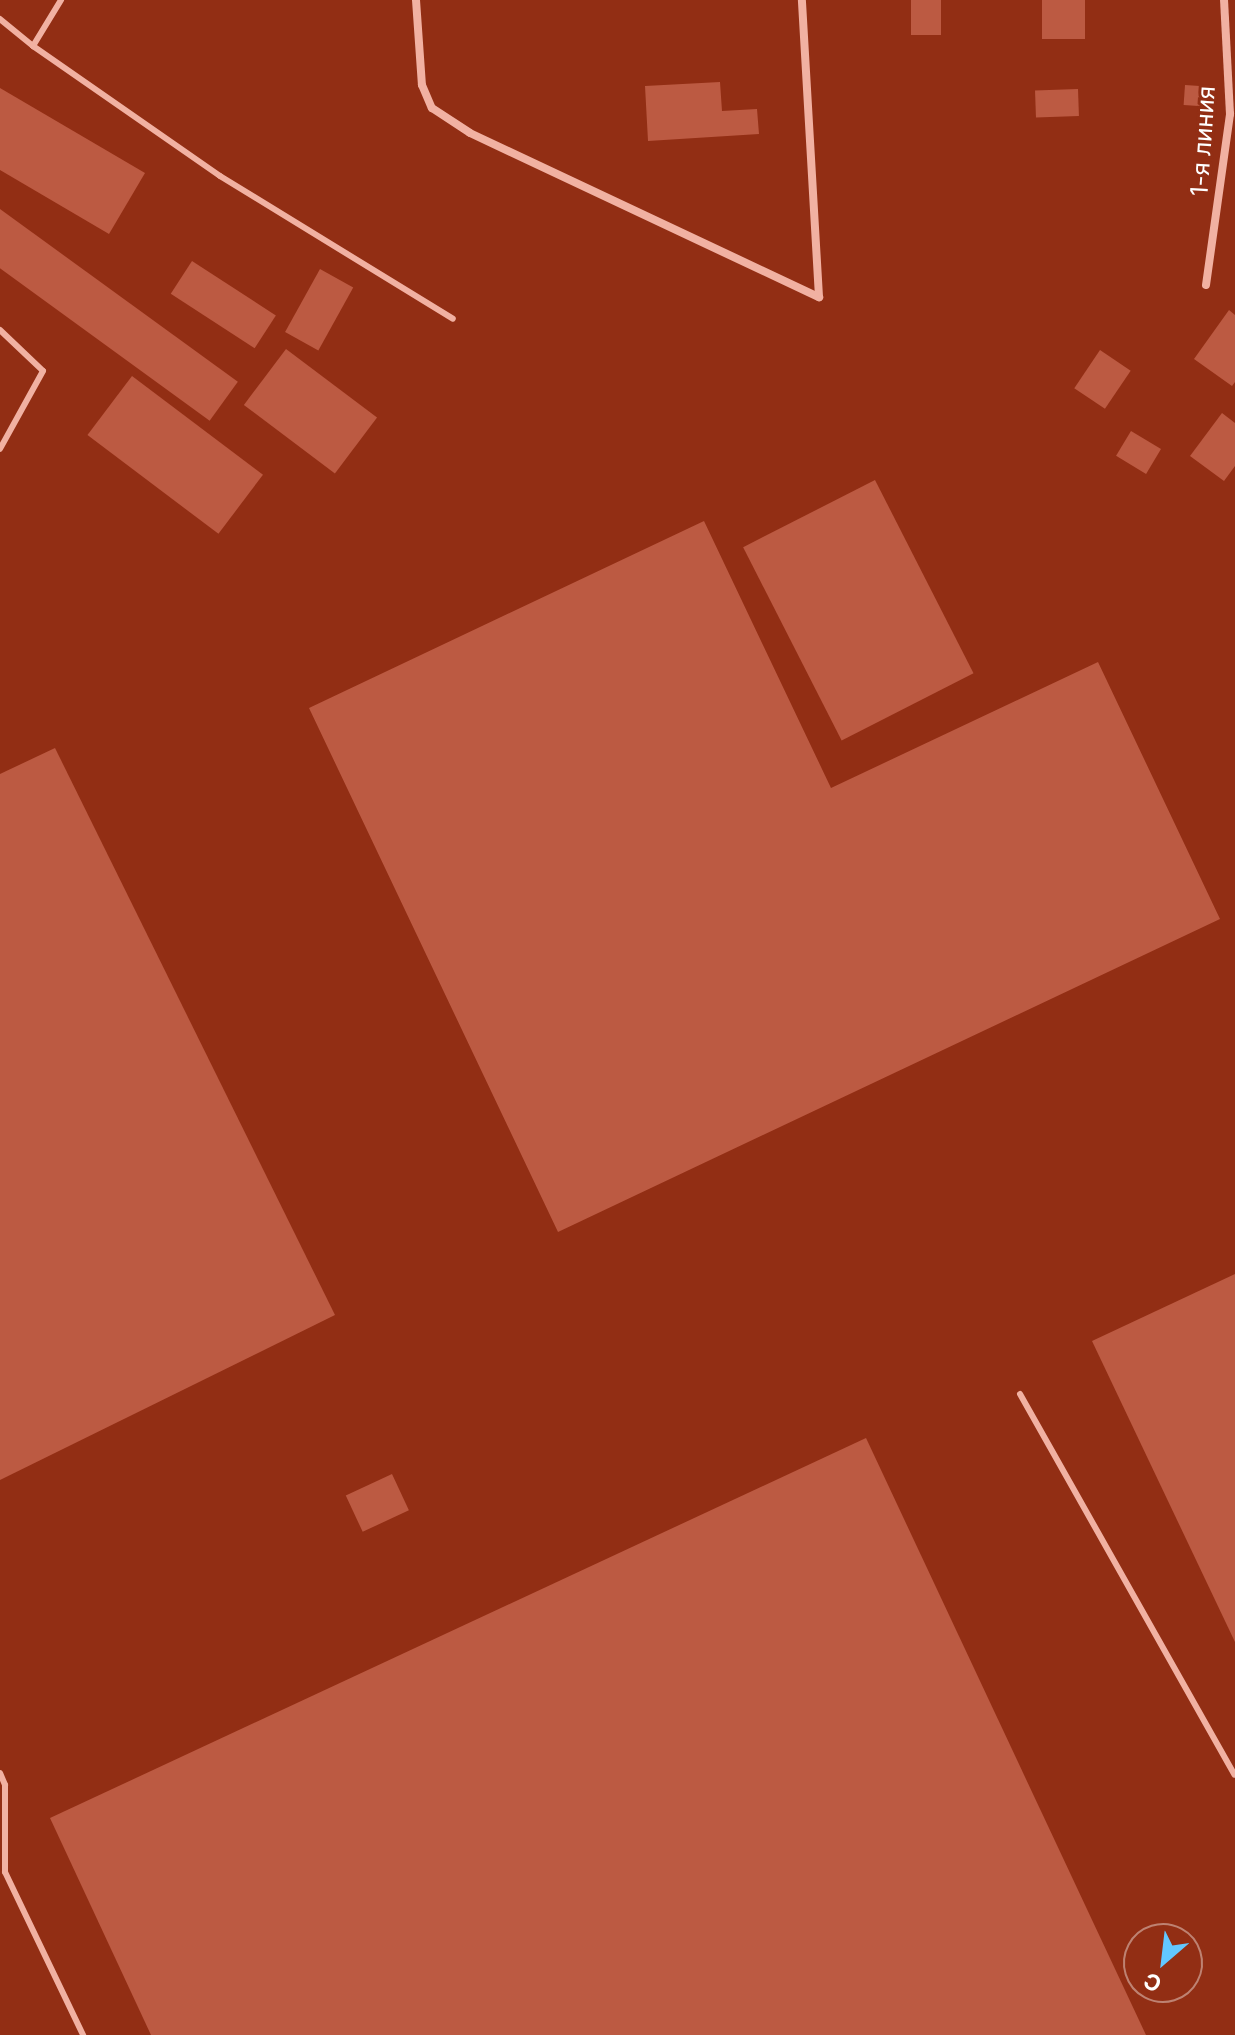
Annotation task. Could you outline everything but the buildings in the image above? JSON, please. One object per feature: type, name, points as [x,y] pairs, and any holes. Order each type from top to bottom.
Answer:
[{"type":"street","points":[[416,0],[422,85],[432,108],[470,133],[819,297],[802,0]]},
{"type":"street","name":"1-я линия","points":[[1206,285],[1230,114],[1224,0]]},
{"type":"lane","points":[[33,46],[61,0]]},
{"type":"lane","points":[[0,19],[33,46],[220,176],[453,319]]},
{"type":"lane","points":[[0,330],[43,371],[0,449]]},
{"type":"lane","points":[[1020,1394],[1235,1775]]},
{"type":"lane","points":[[0,1773],[5,1785],[5,1872],[83,2035]]}]
